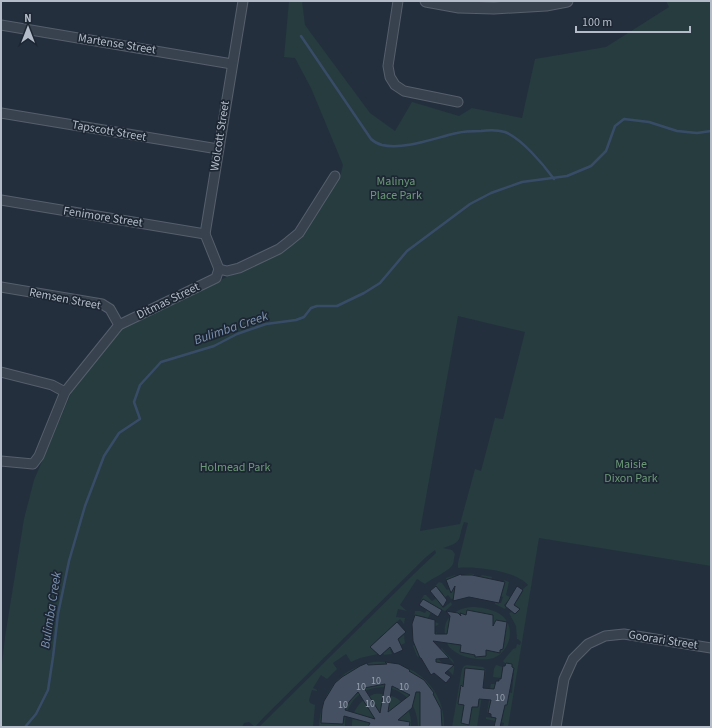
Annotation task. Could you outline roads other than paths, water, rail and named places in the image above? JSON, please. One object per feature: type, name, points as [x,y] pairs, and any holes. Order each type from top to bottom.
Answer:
[{"type":"street","name":"Wolcott Street","points":[[204,234],[243,1]]},
{"type":"street","points":[[398,1],[388,66],[390,77],[395,85],[404,91],[458,102]]},
{"type":"street","points":[[426,1],[460,7],[476,4],[546,5],[567,1]]},
{"type":"street","name":"Martense Street","points":[[1,25],[232,64]]},
{"type":"street","name":"Tapscott Street","points":[[1,113],[218,150]]},
{"type":"street","points":[[204,234],[219,269],[227,271],[239,268],[279,249],[299,233],[335,176]]},
{"type":"street","name":"Fenimore Street","points":[[1,200],[204,234]]},
{"type":"street","name":"Ditmas Street","points":[[1,461],[33,464],[39,456],[65,392],[119,325],[216,278],[219,269]]},
{"type":"street","name":"Remsen Street","points":[[1,287],[102,304],[110,309],[119,325]]},
{"type":"street","points":[[1,372],[52,385],[65,392]]},
{"type":"street","name":"Goorari Street","points":[[556,727],[564,679],[573,659],[588,644],[605,636],[624,634],[711,648]]},
{"type":"waterway","points":[[301,36],[371,139],[376,143],[382,145],[400,146],[420,143],[463,132],[490,130],[502,131],[512,135],[525,146],[554,179]]},
{"type":"waterway","name":"Bulimba Creek","points":[[25,727],[36,714],[48,690],[58,614],[69,561],[85,506],[104,456],[119,433],[140,419],[134,402],[140,385],[161,362],[214,346],[237,334],[266,324],[296,320],[304,317],[311,308],[317,306],[337,306],[364,293],[380,283],[407,251],[470,204],[491,193],[522,182],[567,176],[591,166],[606,151],[615,126],[624,119],[649,122],[677,131],[697,133],[711,131]]},
{"type":"park label","name":"Malinya Place Park","points":[[396,188]]},
{"type":"park label","name":"Holmead Park","points":[[235,467]]},
{"type":"park label","name":"Maisie Dixon Park","points":[[631,471]]}]
